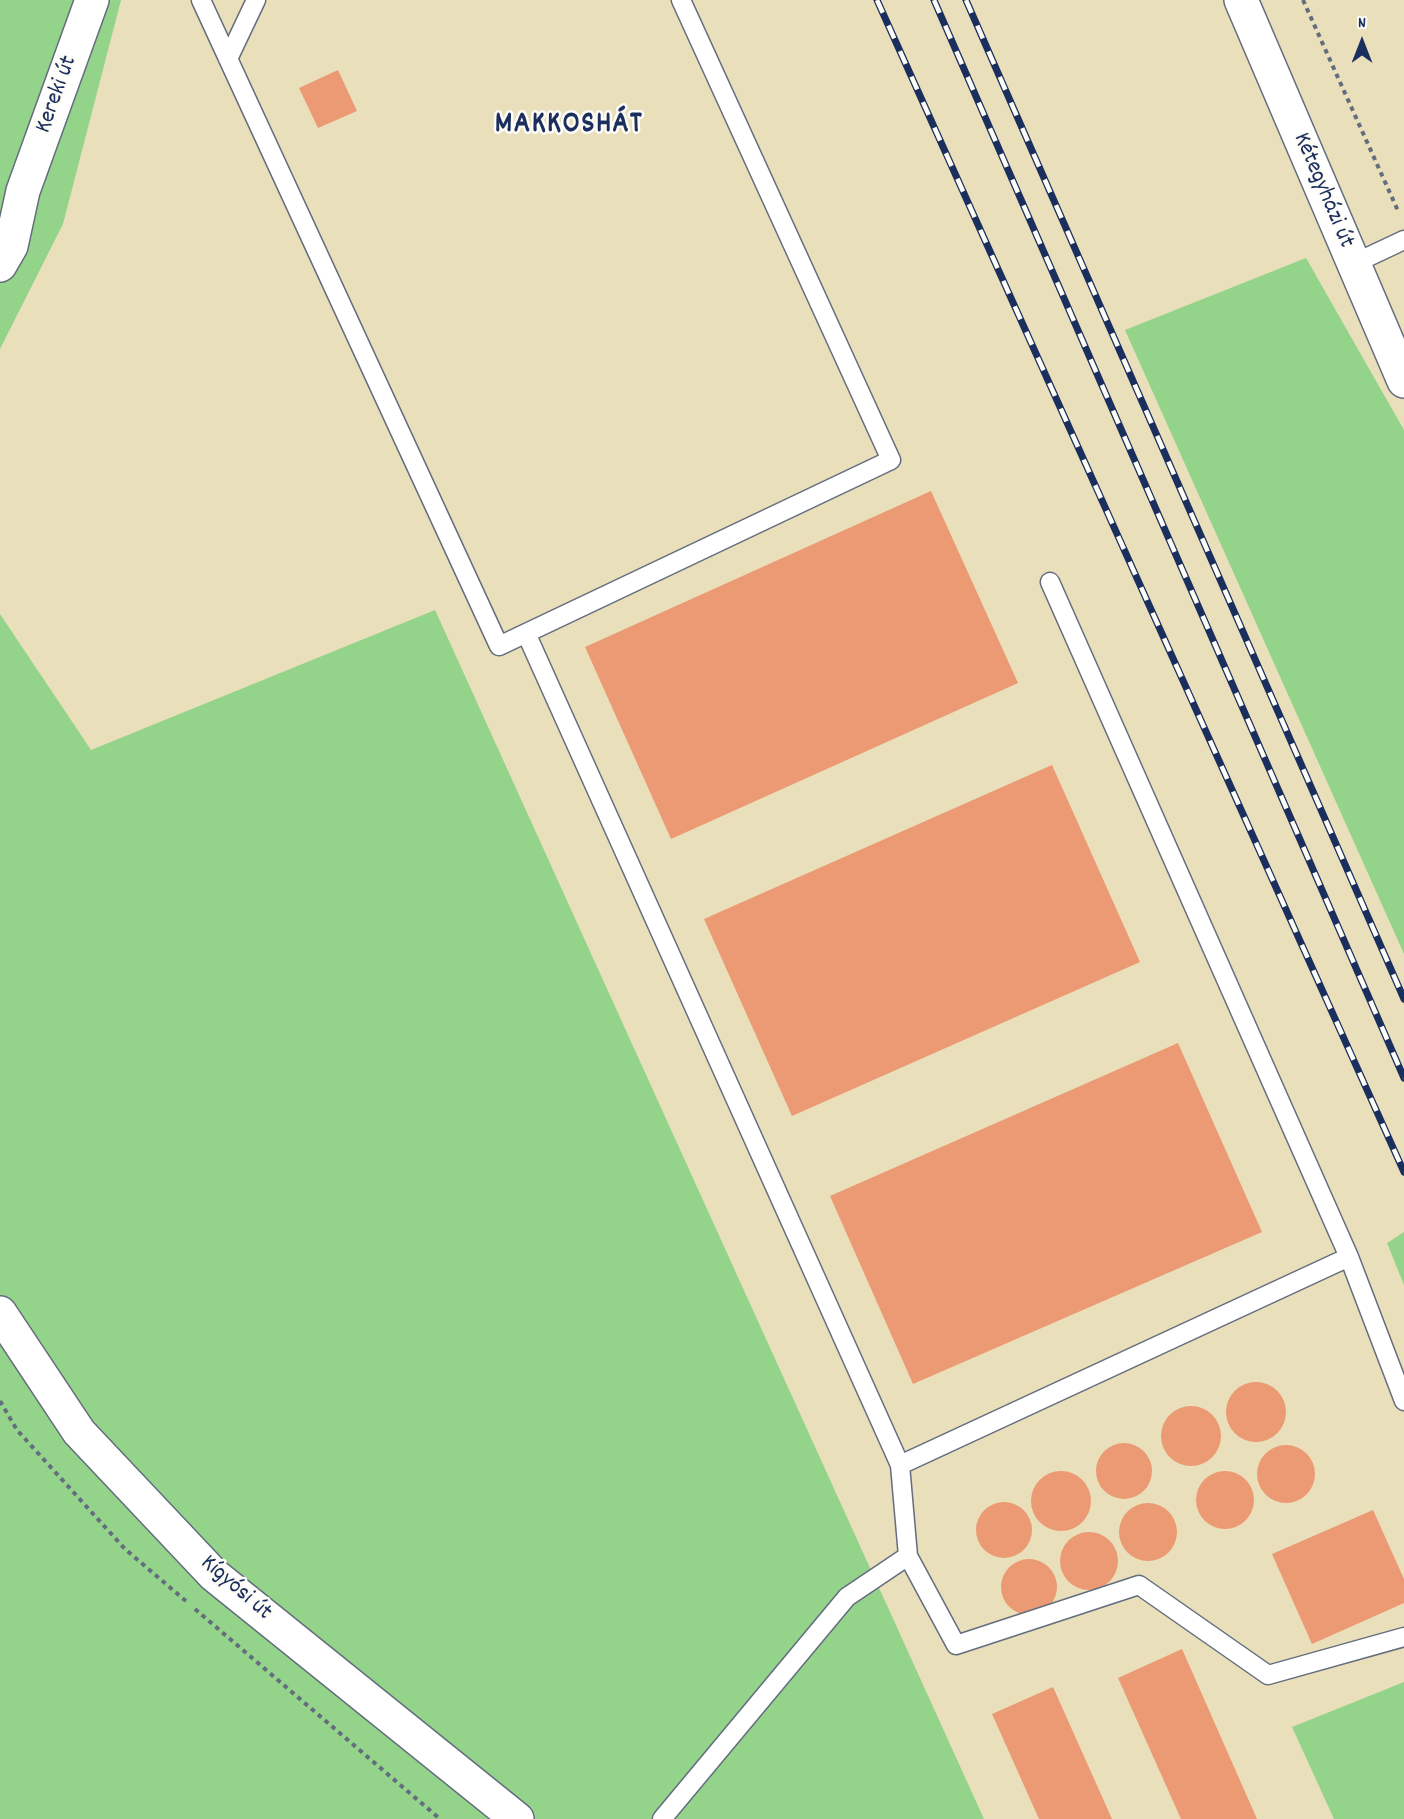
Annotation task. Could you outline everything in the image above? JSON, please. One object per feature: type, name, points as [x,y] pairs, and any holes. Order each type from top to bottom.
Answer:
[{"type":"street","name":"Kereki út","points":[[0,265],[11,246],[23,191],[93,0]]},
{"type":"street","name":"Kétegyházi út","points":[[1241,0],[1404,381]]},
{"type":"street","name":"Kereki út","points":[[0,214],[23,191]]},
{"type":"street","name":"Kígyósi út","points":[[0,1313],[79,1432],[214,1575],[517,1819]]},
{"type":"lane","points":[[201,0],[499,646],[891,460],[681,0]]},
{"type":"lane","points":[[228,59],[256,0]]},
{"type":"lane","points":[[1353,264],[1404,240]]},
{"type":"lane","points":[[1050,582],[1349,1257],[1404,1401]]},
{"type":"lane","points":[[526,633],[900,1465],[908,1556],[956,1644],[1139,1585],[1268,1675],[1404,1637]]},
{"type":"lane","points":[[900,1465],[1349,1257]]},
{"type":"lane","points":[[662,1819],[847,1597],[908,1556]]},
{"type":"path","points":[[1303,0],[1404,223]]},
{"type":"green space","points":[[0,0],[121,0],[63,224],[0,349]]},
{"type":"green space","points":[[1306,258],[1404,430],[1404,954],[1125,330]]},
{"type":"green space","points":[[435,610],[984,1819],[0,1819],[0,614],[91,750]]},
{"type":"green space","points":[[1404,1232],[1404,1285],[1387,1243]]},
{"type":"green space","points":[[1404,1682],[1404,1819],[1334,1819],[1292,1727]]},
{"type":"building","points":[[338,70],[357,111],[318,128],[299,88]]},
{"type":"building","points":[[931,491],[1018,683],[671,839],[585,647]]},
{"type":"building","points":[[1052,765],[1140,962],[792,1116],[704,919]]},
{"type":"building","points":[[1178,1043],[1262,1232],[913,1384],[830,1196]]},
{"type":"building","points":[[1256,1382],[1273,1387],[1281,1395],[1286,1412],[1281,1429],[1273,1437],[1256,1442],[1239,1437],[1231,1429],[1226,1412],[1231,1395],[1239,1387]]},
{"type":"building","points":[[1191,1406],[1208,1411],[1216,1419],[1221,1436],[1216,1453],[1208,1461],[1191,1466],[1174,1461],[1166,1453],[1161,1436],[1166,1419],[1174,1411]]},
{"type":"building","points":[[1118,1443],[1130,1443],[1140,1447],[1148,1455],[1152,1471],[1148,1487],[1140,1495],[1130,1499],[1118,1499],[1108,1495],[1100,1487],[1096,1477],[1096,1465],[1100,1455],[1108,1447]]},
{"type":"building","points":[[1280,1445],[1292,1445],[1307,1453],[1315,1468],[1315,1480],[1307,1495],[1292,1503],[1280,1503],[1265,1495],[1257,1480],[1257,1468],[1265,1453]]},
{"type":"building","points":[[1061,1471],[1082,1480],[1091,1501],[1082,1522],[1061,1531],[1040,1522],[1031,1501],[1040,1480]]},
{"type":"building","points":[[1219,1471],[1231,1471],[1241,1475],[1250,1484],[1254,1506],[1246,1521],[1231,1529],[1219,1529],[1209,1525],[1200,1516],[1196,1506],[1196,1494],[1200,1484],[1209,1475]]},
{"type":"building","points":[[1004,1502],[1015,1504],[1024,1510],[1030,1519],[1032,1530],[1030,1541],[1024,1550],[1015,1556],[1004,1558],[993,1556],[984,1550],[978,1541],[976,1530],[978,1519],[984,1510],[993,1504]]},
{"type":"building","points":[[1142,1503],[1154,1503],[1169,1511],[1177,1526],[1177,1538],[1169,1553],[1154,1561],[1142,1561],[1127,1553],[1119,1538],[1119,1526],[1127,1511]]},
{"type":"building","points":[[1373,1510],[1404,1579],[1404,1603],[1312,1644],[1272,1554]]},
{"type":"building","points":[[1089,1532],[1100,1534],[1113,1545],[1118,1561],[1116,1572],[1105,1585],[1089,1590],[1078,1588],[1065,1577],[1060,1561],[1062,1550],[1073,1537]]},
{"type":"building","points":[[1023,1559],[1035,1559],[1049,1567],[1057,1581],[1055,1598],[1049,1607],[1035,1615],[1023,1615],[1006,1603],[1001,1593],[1001,1581],[1013,1564]]},
{"type":"building","points":[[1182,1649],[1257,1819],[1181,1819],[1118,1678]]},
{"type":"building","points":[[1053,1687],[1112,1819],[1039,1819],[992,1714]]},
{"type":"railway","points":[[877,0],[1404,1172]]},
{"type":"railway","points":[[934,0],[1404,1078]]},
{"type":"railway","points":[[966,0],[1404,999]]},
{"type":"district","name":"MAKKOSHÁT","points":[[569,127]]}]
